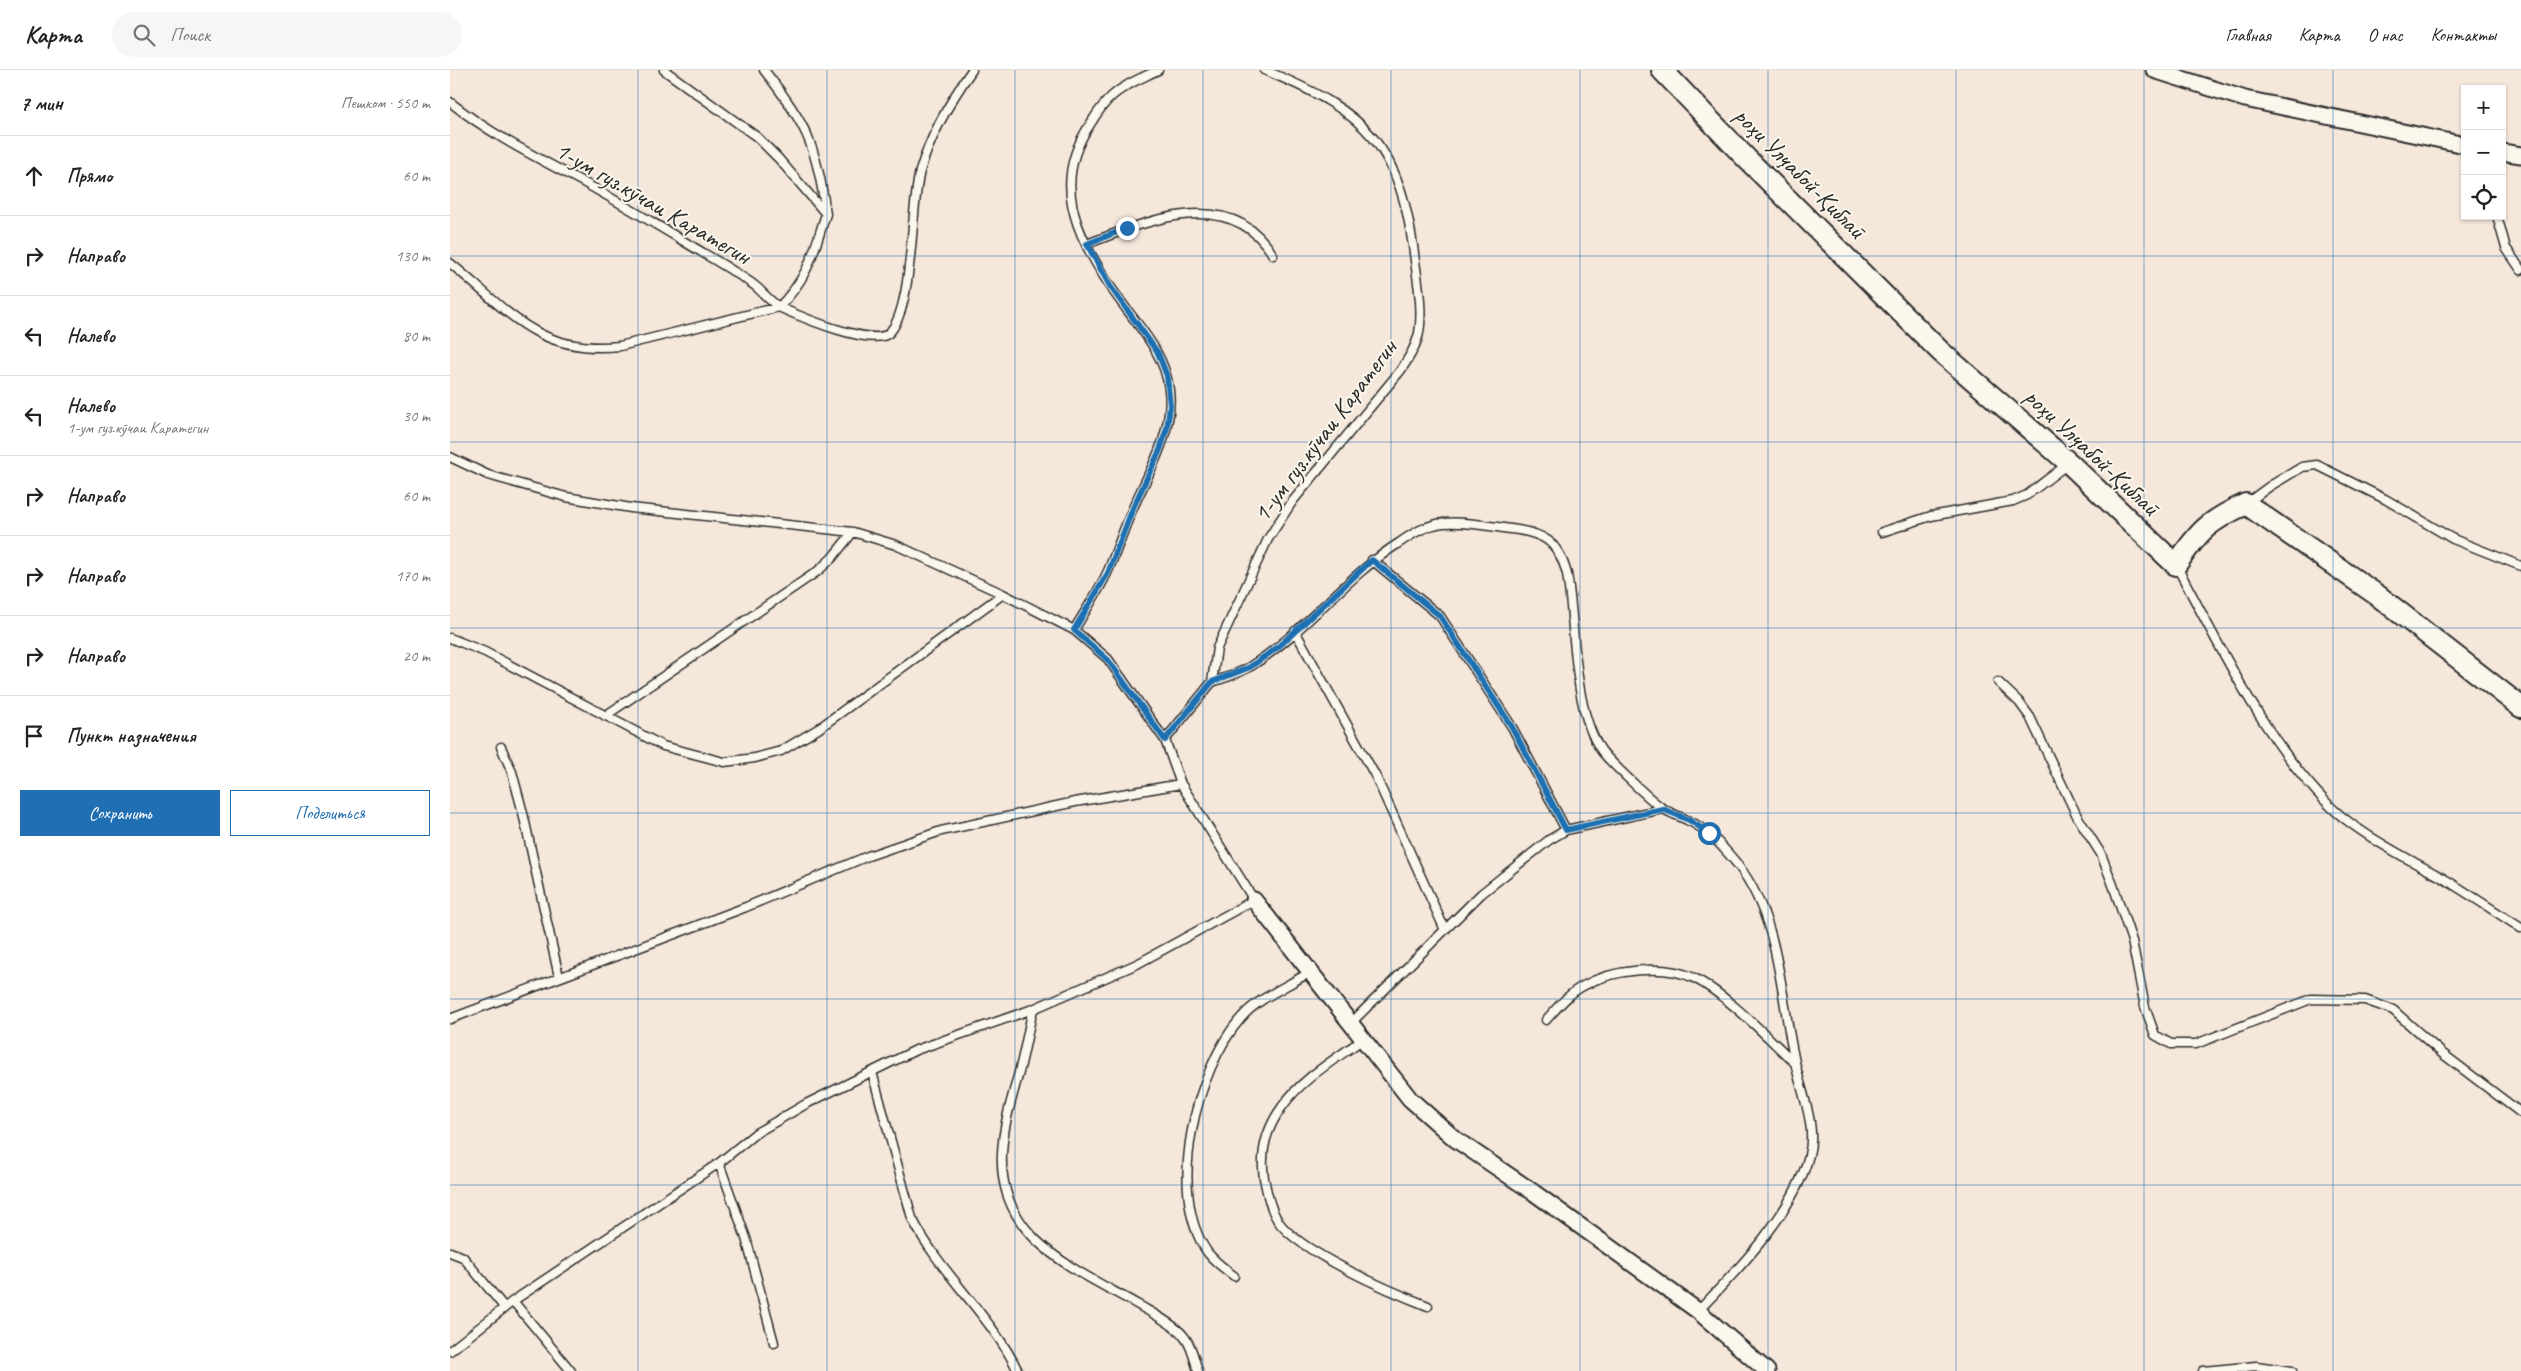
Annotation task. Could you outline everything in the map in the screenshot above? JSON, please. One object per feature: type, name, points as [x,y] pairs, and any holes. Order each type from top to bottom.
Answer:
[{"type":"street","name":"роҳи Улҷабой-Қиблаӣ","points":[[1662,70],[1746,158],[1941,352],[2069,463],[2176,565]]},
{"type":"street","points":[[2154,70],[2245,98],[2461,144]]},
{"type":"street","points":[[2506,153],[2521,155]]},
{"type":"street","points":[[2176,565],[2195,538],[2210,522],[2246,504],[2377,595],[2521,707]]},
{"type":"street","points":[[1254,900],[1410,1099],[1455,1139],[1698,1311],[1767,1371]]},
{"type":"lane","points":[[664,70],[757,137],[826,214]]},
{"type":"lane","points":[[450,263],[502,310],[522,324],[566,343],[594,349],[620,346],[779,307],[796,290],[807,272],[826,214],[821,176],[806,130],[796,112],[764,70]]},
{"type":"lane","name":"1-ум гуз.кӯчаи Каратегин","points":[[450,102],[506,140],[611,198],[729,269],[754,286],[779,307],[839,330],[874,338],[889,333],[902,305],[920,172],[930,143],[952,100],[972,70]]},
{"type":"lane","points":[[1074,630],[1108,573],[1133,508],[1160,450],[1167,428],[1170,406],[1167,376],[1158,353],[1110,286],[1087,244],[1074,213],[1068,187],[1070,167],[1078,141],[1112,95],[1127,84],[1158,70]]},
{"type":"lane","name":"1-ум гуз.кӯчаи Каратегин","points":[[1212,682],[1217,648],[1268,539],[1292,502],[1401,370],[1412,352],[1419,332],[1417,270],[1411,225],[1403,194],[1386,153],[1347,112],[1308,88],[1264,70]]},
{"type":"lane","points":[[1087,244],[1154,219],[1176,215],[1222,216],[1241,222],[1264,240],[1273,255]]},
{"type":"lane","points":[[2498,220],[2506,248],[2521,270]]},
{"type":"lane","points":[[450,457],[488,475],[566,497],[631,508],[853,532],[896,545],[1074,630],[1108,660],[1165,740],[1181,784],[1254,900],[1138,964],[1033,1009],[916,1050],[806,1104],[756,1133],[719,1163],[512,1301],[450,1351]]},
{"type":"lane","points":[[1882,532],[1931,516],[2013,501],[2027,495],[2069,463]]},
{"type":"lane","points":[[2246,504],[2270,486],[2302,468],[2318,465],[2385,499],[2453,539],[2521,566]]},
{"type":"lane","points":[[1165,740],[1212,682],[1250,667],[1295,631],[1372,560],[1425,528],[1444,523],[1475,524],[1532,533],[1554,543],[1563,560],[1567,574],[1584,714],[1602,752],[1663,809],[1689,820],[1709,833],[1739,866],[1755,896],[1769,930],[1781,976],[1794,1062],[1810,1129],[1809,1155],[1802,1175],[1782,1214],[1698,1311]]},
{"type":"lane","points":[[605,716],[818,571],[832,558],[853,532]]},
{"type":"lane","points":[[1372,560],[1440,616],[1512,727],[1566,830]]},
{"type":"lane","points":[[2176,565],[2231,667],[2272,733],[2327,803],[2339,814],[2404,857],[2521,928]]},
{"type":"lane","points":[[450,638],[485,652],[663,746],[724,762],[781,752],[818,729],[1002,594]]},
{"type":"lane","points":[[1295,631],[1376,777],[1444,930]]},
{"type":"lane","points":[[1998,682],[2019,702],[2030,717],[2076,816],[2101,854],[2132,941],[2145,1007],[2155,1035],[2171,1044],[2196,1044],[2311,999],[2365,1000],[2393,1010],[2443,1054],[2521,1113]]},
{"type":"lane","points":[[501,747],[512,772],[523,813],[559,977]]},
{"type":"lane","points":[[450,1019],[746,907],[868,856],[941,831],[1075,802],[1181,784]]},
{"type":"lane","points":[[1351,1023],[1444,930],[1519,863],[1566,830],[1663,809]]},
{"type":"lane","points":[[1546,1020],[1569,995],[1599,979],[1622,972],[1642,970],[1673,972],[1693,977],[1712,989],[1794,1062]]},
{"type":"lane","points":[[1234,1276],[1208,1252],[1197,1232],[1188,1195],[1187,1176],[1188,1146],[1192,1125],[1212,1066],[1224,1041],[1242,1017],[1260,1003],[1310,972]]},
{"type":"lane","points":[[1033,1009],[1010,1103],[1002,1155],[1005,1184],[1012,1206],[1027,1231],[1063,1264],[1148,1310],[1182,1334],[1192,1350],[1198,1371]]},
{"type":"lane","points":[[1363,1039],[1298,1088],[1282,1107],[1265,1135],[1262,1160],[1270,1206],[1279,1223],[1322,1255],[1392,1292],[1428,1306]]},
{"type":"lane","points":[[872,1072],[912,1218],[922,1239],[991,1328],[1018,1371]]},
{"type":"lane","points":[[719,1163],[746,1238],[774,1343]]},
{"type":"lane","points":[[450,1252],[463,1257],[504,1308]]},
{"type":"lane","points":[[512,1301],[571,1371]]},
{"type":"lane","points":[[2202,1371],[2256,1366],[2292,1371]]},
{"type":"route","points":[[1127,228],[1087,244],[1110,286],[1158,353],[1167,376],[1170,406],[1167,428],[1160,450],[1133,508],[1108,573],[1074,630],[1108,660],[1165,740],[1212,682],[1250,667],[1278,647],[1372,560],[1440,616],[1512,727],[1566,830],[1663,809],[1689,820],[1709,833]]}]
